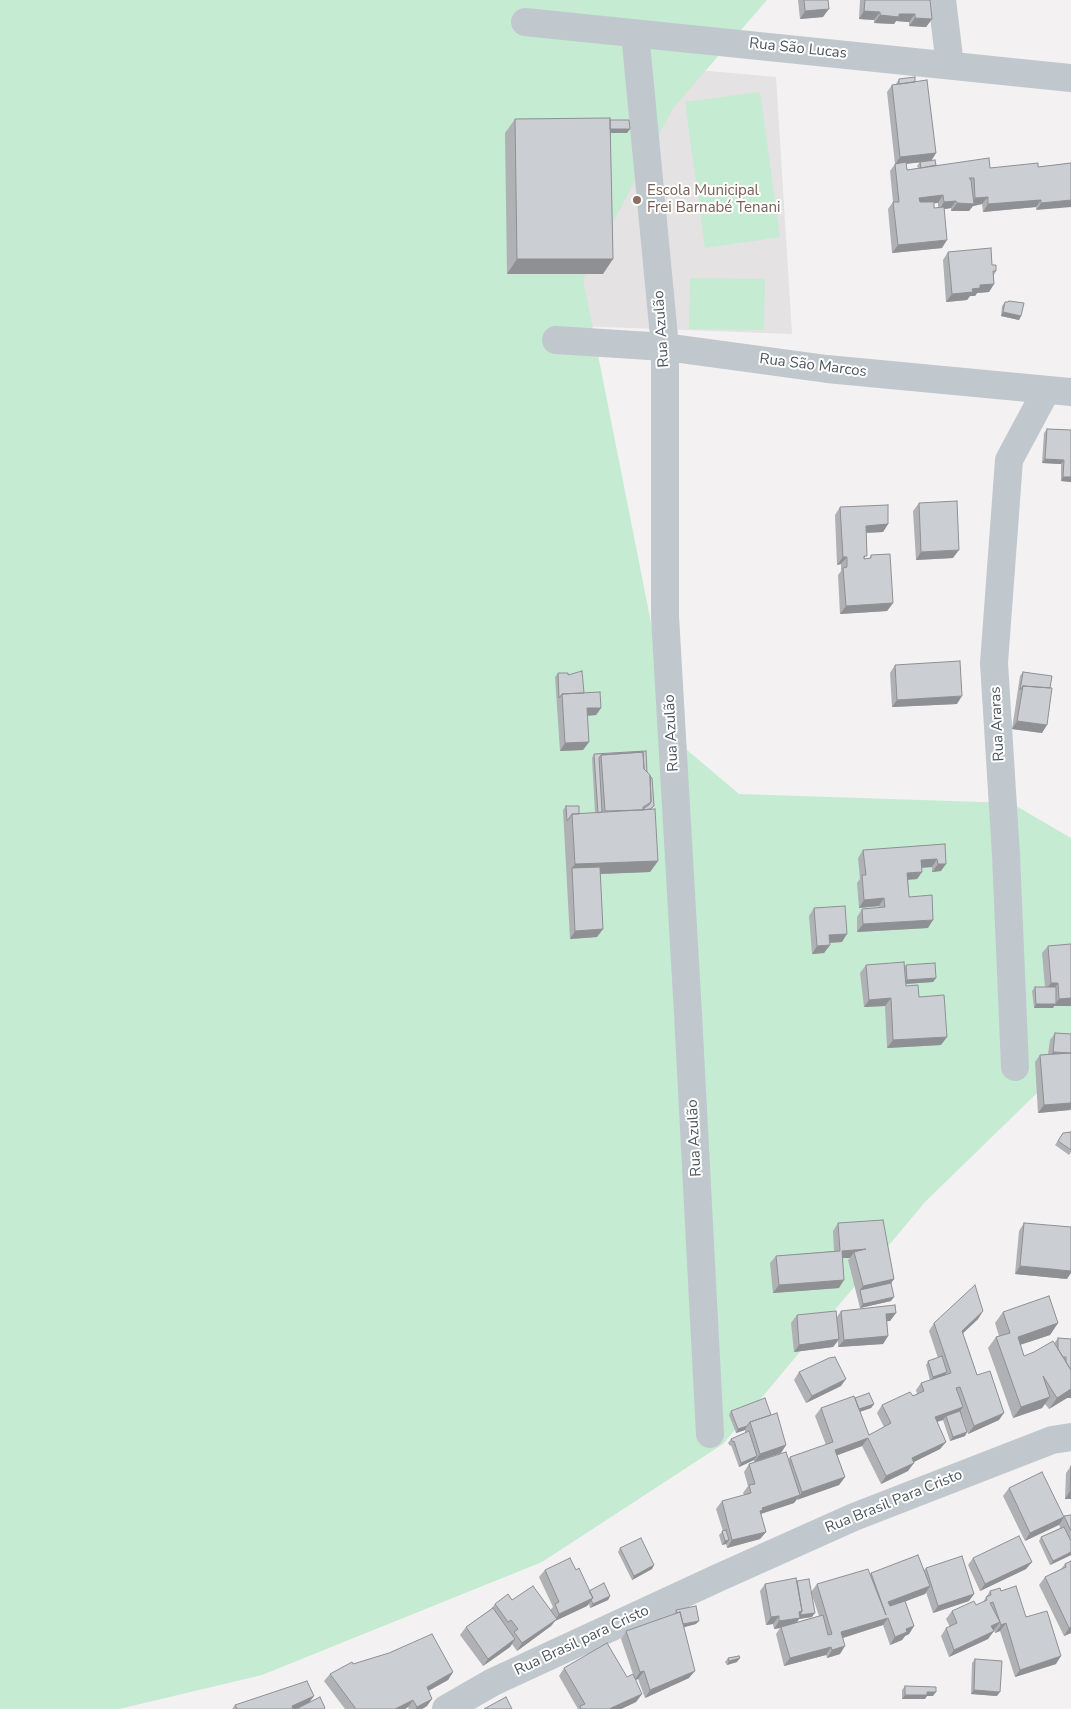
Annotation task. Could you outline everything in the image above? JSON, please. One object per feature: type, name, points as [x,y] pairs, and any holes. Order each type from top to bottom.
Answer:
[{"type":"street","points":[[942,0],[950,64]]},
{"type":"street","name":"Rua São Lucas","points":[[525,22],[950,64],[1071,78]]},
{"type":"street","name":"Rua Azulão","points":[[635,33],[665,347],[665,616],[710,1434]]},
{"type":"street","name":"Rua São Marcos","points":[[556,340],[665,347],[827,369],[1058,391]]},
{"type":"street","name":"Rua Araras","points":[[1015,1066],[994,663],[1009,460],[1058,391]]},
{"type":"street","name":"Rua Brasil Para Cristo","points":[[720,1577],[854,1517],[1043,1443],[1071,1437]]},
{"type":"street","name":"Rua Brasil para Cristo","points":[[446,1709],[493,1682],[720,1577]]},
{"type":"shaded area","name":"Escola Municipal Frei Barnabé Tenani","points":[[484,51],[776,77],[792,334],[496,323]]},
{"type":"green space","points":[[0,0],[767,0],[673,108],[583,279],[674,739],[739,794],[1011,803],[1071,838],[1071,1060],[925,1202],[723,1444],[542,1562],[262,1675],[119,1709],[0,1709]]},
{"type":"green space","points":[[760,92],[780,237],[705,248],[685,102]]},
{"type":"green space","points":[[690,278],[765,279],[764,330],[689,329]]},
{"type":"building","points":[[804,0],[828,0],[829,9],[805,11]]},
{"type":"building","points":[[865,0],[930,0],[932,19],[915,18],[915,14],[899,14],[899,17],[880,15],[880,12],[864,11]]},
{"type":"building","points":[[915,77],[915,82],[899,84],[899,79]]},
{"type":"building","points":[[927,80],[936,153],[900,157],[892,85]]},
{"type":"building","points":[[610,118],[613,259],[517,259],[515,119]]},
{"type":"building","points":[[610,120],[629,120],[630,129],[610,129]]},
{"type":"building","points":[[989,158],[990,168],[1038,163],[1038,167],[1071,163],[1071,200],[1041,203],[1041,200],[988,204],[988,197],[975,198],[974,178],[969,178],[971,180],[974,204],[957,203],[956,201],[944,202],[943,195],[919,198],[920,202],[934,202],[934,208],[944,207],[947,240],[898,245],[893,202],[899,202],[895,164],[906,162],[907,170]]},
{"type":"building","points":[[935,160],[936,165],[921,168],[920,162]]},
{"type":"building","points":[[991,248],[992,265],[996,265],[996,271],[993,271],[994,284],[980,285],[980,288],[972,289],[973,292],[952,294],[948,252]]},
{"type":"building","points":[[1005,302],[1024,303],[1021,316],[1003,312]]},
{"type":"building","points":[[1047,429],[1071,430],[1071,477],[1063,477],[1064,460],[1045,459]]},
{"type":"building","points":[[957,501],[959,550],[921,552],[919,503]]},
{"type":"building","points":[[888,505],[888,524],[866,526],[867,556],[864,556],[864,559],[871,558],[871,555],[890,554],[893,603],[846,606],[843,568],[847,567],[847,557],[843,557],[840,507]]},
{"type":"building","points":[[960,661],[962,696],[897,700],[895,665]]},
{"type":"building","points":[[582,671],[584,693],[562,694],[559,698],[558,673],[568,673],[568,675]]},
{"type":"building","points":[[1023,672],[1052,676],[1050,688],[1023,686],[1020,690]]},
{"type":"building","points":[[1023,686],[1052,688],[1047,725],[1017,721]]},
{"type":"building","points":[[600,692],[601,708],[587,708],[589,742],[565,743],[562,694]]},
{"type":"building","points":[[646,751],[647,772],[644,769],[643,752],[601,755],[599,758],[602,812],[598,813],[594,754]]},
{"type":"building","points":[[643,752],[644,769],[650,775],[651,802],[643,807],[643,810],[605,811],[601,755]]},
{"type":"building","points":[[650,776],[652,778],[654,806],[643,810],[651,802]]},
{"type":"building","points":[[566,806],[579,806],[579,814],[572,814],[567,821]]},
{"type":"building","points":[[655,809],[658,861],[575,864],[572,814]]},
{"type":"building","points":[[945,844],[946,864],[938,864],[937,859],[921,860],[922,872],[907,873],[909,897],[932,895],[933,920],[863,924],[862,909],[885,907],[884,898],[864,900],[862,875],[866,875],[863,850]]},
{"type":"building","points":[[600,867],[603,929],[575,931],[572,868]]},
{"type":"building","points":[[845,906],[847,934],[829,935],[830,945],[817,946],[814,908]]},
{"type":"building","points":[[1071,944],[1071,998],[1059,999],[1058,983],[1051,983],[1048,946]]},
{"type":"building","points":[[904,962],[906,986],[918,985],[919,997],[944,995],[947,1037],[893,1040],[891,998],[869,1000],[866,965]]},
{"type":"building","points":[[935,963],[936,978],[907,980],[906,965]]},
{"type":"building","points":[[1035,987],[1056,987],[1056,1004],[1036,1004]]},
{"type":"building","points":[[1055,1033],[1071,1034],[1071,1053],[1053,1052]]},
{"type":"building","points":[[1071,1053],[1071,1103],[1044,1105],[1040,1055]]},
{"type":"building","points":[[1071,1132],[1071,1150],[1058,1141],[1063,1133]]},
{"type":"building","points":[[883,1220],[894,1279],[863,1286],[854,1252],[866,1249],[842,1251],[844,1280],[779,1285],[776,1256],[840,1251],[838,1223]]},
{"type":"building","points":[[1024,1223],[1071,1227],[1071,1271],[1020,1266]]},
{"type":"building","points":[[891,1283],[894,1297],[863,1304],[860,1290]]},
{"type":"building","points":[[975,1285],[983,1311],[962,1331],[977,1375],[990,1371],[1004,1413],[974,1426],[960,1387],[956,1388],[963,1407],[935,1417],[946,1442],[912,1458],[914,1463],[886,1476],[868,1438],[835,1450],[845,1477],[802,1492],[790,1457],[833,1442],[821,1408],[854,1396],[869,1435],[891,1423],[882,1405],[910,1392],[913,1396],[924,1391],[921,1383],[951,1373],[934,1323]]},
{"type":"building","points":[[1049,1296],[1058,1323],[1018,1337],[1024,1356],[1053,1341],[1071,1370],[1071,1389],[1057,1398],[1043,1376],[1050,1397],[1021,1407],[996,1337],[1010,1333],[1003,1312]]},
{"type":"building","points":[[895,1305],[896,1313],[886,1314],[888,1336],[844,1340],[841,1311]]},
{"type":"building","points":[[836,1311],[839,1339],[799,1345],[797,1315]]},
{"type":"building","points":[[1058,1338],[1071,1339],[1071,1370],[1066,1362],[1066,1357],[1063,1357],[1058,1349]]},
{"type":"building","points":[[942,1356],[947,1372],[933,1377],[928,1361]]},
{"type":"building","points":[[835,1357],[846,1379],[812,1396],[799,1372]]},
{"type":"building","points":[[869,1393],[874,1404],[859,1409],[855,1398]]},
{"type":"building","points":[[765,1398],[771,1415],[750,1422],[747,1426],[738,1429],[731,1411]]},
{"type":"building","points":[[960,1411],[967,1432],[953,1437],[946,1416]]},
{"type":"building","points":[[777,1413],[786,1445],[760,1454],[750,1422]]},
{"type":"building","points":[[749,1431],[757,1456],[741,1463],[734,1441],[731,1439]]},
{"type":"building","points":[[786,1452],[800,1495],[762,1508],[763,1510],[760,1511],[766,1532],[732,1540],[722,1501],[751,1493],[749,1485],[755,1484],[749,1464]]},
{"type":"building","points":[[1042,1472],[1064,1517],[1030,1533],[1009,1488]]},
{"type":"building","points":[[1071,1515],[1071,1531],[1064,1516]]},
{"type":"building","points":[[1064,1527],[1071,1541],[1071,1552],[1053,1561],[1041,1537]]},
{"type":"building","points":[[726,1530],[729,1540],[725,1541],[722,1531]]},
{"type":"building","points":[[1019,1536],[1032,1562],[985,1584],[973,1558]]},
{"type":"building","points":[[641,1538],[654,1565],[634,1576],[620,1548]]},
{"type":"building","points":[[918,1555],[930,1586],[888,1602],[890,1606],[905,1601],[914,1626],[906,1629],[907,1632],[895,1637],[888,1618],[841,1632],[845,1646],[832,1650],[831,1647],[790,1658],[781,1627],[823,1615],[828,1635],[832,1634],[817,1584],[868,1569],[886,1615],[871,1573]]},
{"type":"building","points":[[962,1556],[974,1594],[938,1606],[926,1568]]},
{"type":"building","points":[[570,1558],[576,1570],[579,1568],[593,1598],[559,1614],[555,1604],[559,1602],[545,1570]]},
{"type":"building","points":[[1071,1561],[1071,1628],[1069,1628],[1045,1577],[1066,1567],[1065,1564]]},
{"type":"building","points":[[796,1578],[802,1611],[799,1612],[800,1618],[779,1621],[779,1616],[771,1617],[765,1584]]},
{"type":"building","points":[[809,1579],[815,1613],[800,1615],[802,1611],[797,1581]]},
{"type":"building","points":[[604,1583],[610,1596],[593,1604],[591,1600],[593,1598],[589,1591]]},
{"type":"building","points":[[533,1586],[557,1619],[522,1643],[514,1632],[518,1629],[511,1620],[508,1622],[495,1604],[508,1594],[512,1600]]},
{"type":"building","points":[[1016,1586],[1026,1617],[1047,1611],[1061,1656],[1020,1670],[1006,1623],[1001,1625],[1000,1622],[991,1626],[994,1631],[954,1650],[946,1628],[957,1623],[952,1611],[974,1601],[976,1605],[987,1600],[986,1597],[991,1595],[990,1591],[1000,1588],[1001,1591]],"holes":[[[993,1602],[1000,1622],[990,1603]]]},
{"type":"building","points":[[696,1606],[699,1621],[683,1624],[680,1612],[677,1613],[676,1610]]},
{"type":"building","points":[[493,1608],[515,1639],[488,1659],[466,1627]]},
{"type":"building","points":[[680,1612],[695,1671],[650,1690],[644,1671],[640,1672],[626,1631]]},
{"type":"building","points":[[432,1634],[453,1672],[427,1687],[432,1699],[417,1707],[413,1700],[395,1709],[356,1709],[330,1674],[352,1662],[353,1664],[389,1653]]},
{"type":"building","points":[[607,1643],[627,1677],[633,1674],[642,1694],[609,1709],[581,1709],[580,1706],[585,1704],[564,1668]]},
{"type":"building","points":[[739,1656],[740,1658],[729,1661],[728,1658]]},
{"type":"building","points":[[975,1659],[1002,1661],[1000,1692],[974,1690]]},
{"type":"building","points":[[307,1681],[314,1696],[292,1706],[293,1709],[237,1709],[235,1705]]},
{"type":"building","points":[[905,1686],[936,1687],[936,1692],[927,1692],[927,1695],[905,1695]]},
{"type":"building","points":[[320,1697],[324,1709],[296,1709]]},
{"type":"building","points":[[506,1697],[512,1709],[484,1709]]},
{"type":"place","name":"Escola Municipal Frei Barnabé Tenani","points":[[637,200]]}]
